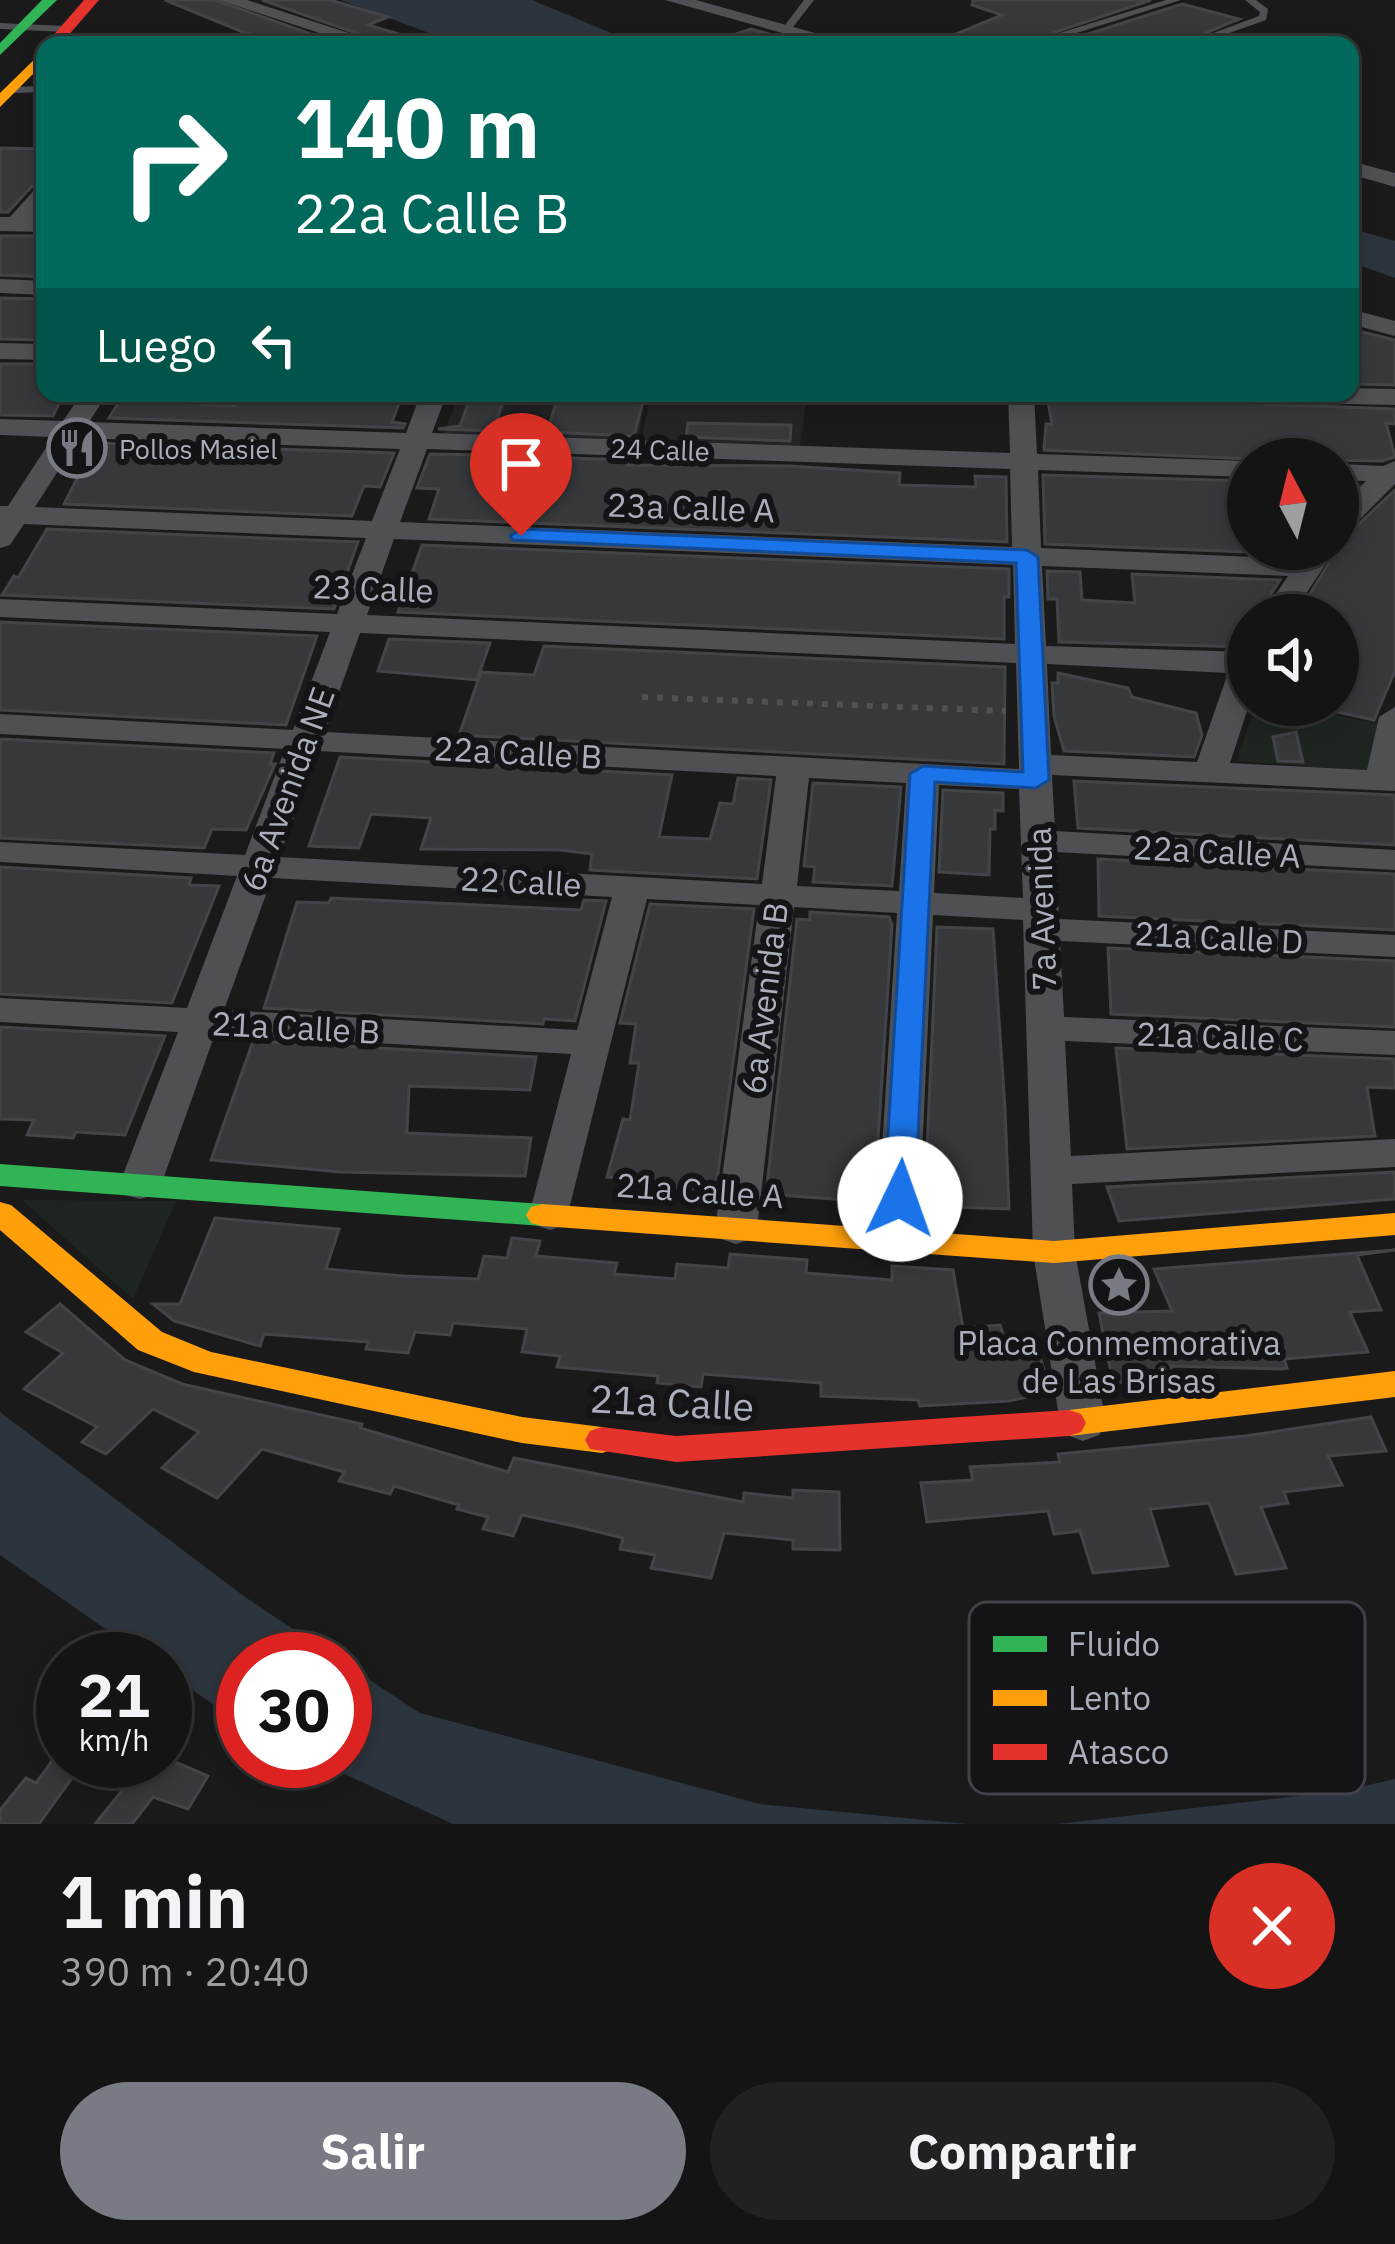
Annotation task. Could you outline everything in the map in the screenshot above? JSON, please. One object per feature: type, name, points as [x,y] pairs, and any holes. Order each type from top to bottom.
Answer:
[{"type":"street","points":[[6,39],[50,0]]},
{"type":"street","points":[[60,36],[92,0]]},
{"type":"street","points":[[227,0],[346,36]]},
{"type":"street","points":[[674,0],[814,36]]},
{"type":"street","points":[[6,96],[36,63]]},
{"type":"street","points":[[1359,170],[1395,180]]},
{"type":"street","points":[[8,224],[36,200]]},
{"type":"street","points":[[0,286],[36,288]]},
{"type":"street","points":[[1359,318],[1395,328]]},
{"type":"street","points":[[0,351],[36,352]]},
{"type":"street","points":[[1359,396],[1395,397]]},
{"type":"street","points":[[5,522],[89,402]]},
{"type":"street","name":"6a Avenida NE","points":[[140,1185],[431,402]]},
{"type":"street","name":"7a Avenida","points":[[1021,402],[1054,1252],[1083,1423]]},
{"type":"street","name":"24 Calle","points":[[0,427],[1227,468]]},
{"type":"street","points":[[1359,472],[1391,471]]},
{"type":"street","points":[[1359,504],[1391,471]]},
{"type":"street","name":"23a Calle A","points":[[5,522],[383,530],[1027,557],[1227,558]]},
{"type":"street","name":"23 Calle","points":[[0,608],[1227,662]]},
{"type":"street","points":[[1388,780],[1395,717]]},
{"type":"street","points":[[1210,772],[1227,722]]},
{"type":"street","name":"22a Calle B","points":[[0,724],[923,774],[1210,772],[1388,780]]},
{"type":"street","name":"6a Avenida B","points":[[736,1229],[794,767]]},
{"type":"street","points":[[898,1241],[923,774]]},
{"type":"street","name":"22a Calle A","points":[[1039,841],[1395,860]]},
{"type":"street","name":"22 Calle","points":[[0,852],[916,903],[1042,920]]},
{"type":"street","points":[[550,1215],[632,887]]},
{"type":"street","name":"21a Calle D","points":[[1042,920],[1395,946]]},
{"type":"street","name":"21a Calle B","points":[[0,1010],[592,1043]]},
{"type":"street","name":"21a Calle C","points":[[1046,1028],[1395,1043]]},
{"type":"street","points":[[1051,1171],[1395,1153]]},
{"type":"street","name":"21a Calle A","points":[[0,1175],[1054,1252],[1395,1224]]},
{"type":"street","name":"21a Calle","points":[[0,1213],[150,1341],[206,1363],[522,1430],[676,1449],[874,1441],[1083,1423],[1395,1384]]},
{"type":"lane","points":[[787,29],[809,0]]},
{"type":"lane","points":[[1057,36],[1176,0]]},
{"type":"lane","points":[[1212,36],[1263,18],[1265,11],[1250,0]]},
{"type":"lane","points":[[6,39],[36,38]]},
{"type":"lane","points":[[6,96],[36,91]]},
{"type":"path","points":[[642,697],[1034,712]]},
{"type":"shaded area","points":[[341,0],[532,0],[618,36],[437,36]]},
{"type":"shaded area","points":[[1359,231],[1395,241],[1395,278],[1359,265]]},
{"type":"shaded area","points":[[456,402],[645,402],[637,445],[442,438]]},
{"type":"shaded area","points":[[649,402],[806,402],[800,446],[641,440]]},
{"type":"shaded area","points":[[1359,720],[1381,724],[1370,771],[1237,761],[1249,726],[1359,726]]},
{"type":"shaded area","points":[[22,1200],[176,1201],[133,1299]]},
{"type":"shaded area","points":[[0,1412],[298,1632],[216,1632],[216,1706],[192,1690],[192,1632],[110,1632],[0,1555]]},
{"type":"shaded area","points":[[372,1682],[420,1713],[760,1804],[967,1824],[453,1824],[372,1787]]},
{"type":"shaded area","points":[[1395,1779],[1395,1824],[1057,1824],[1316,1794],[1365,1794],[1365,1786]]},
{"type":"building","points":[[165,0],[215,0],[317,36],[243,32]]},
{"type":"building","points":[[262,0],[330,0],[388,17],[368,25],[406,36],[364,36]]},
{"type":"building","points":[[973,0],[1151,0],[1044,36],[952,36],[1002,15],[972,5]]},
{"type":"building","points":[[1182,4],[1239,19],[1198,36],[1082,36]]},
{"type":"building","points":[[751,29],[776,36],[730,36]]},
{"type":"building","points":[[0,148],[36,149],[36,183],[8,212],[0,212]]},
{"type":"building","points":[[0,236],[36,236],[36,277],[0,275]]},
{"type":"building","points":[[0,298],[36,299],[36,340],[0,339]]},
{"type":"building","points":[[1359,331],[1395,340],[1395,385],[1359,384]]},
{"type":"building","points":[[0,364],[36,364],[36,402],[60,402],[53,416],[0,415]]},
{"type":"building","points":[[119,402],[235,406],[237,402],[400,402],[392,422],[405,424],[403,428],[109,418]]},
{"type":"building","points":[[469,402],[503,402],[493,431],[438,429],[460,426]]},
{"type":"building","points":[[556,402],[643,402],[634,436],[547,432]]},
{"type":"building","points":[[1048,402],[1395,409],[1395,424],[1386,423],[1395,457],[1359,461],[1359,438],[1227,438],[1227,458],[1044,450],[1046,424],[1052,424]]},
{"type":"building","points":[[688,423],[791,425],[790,441],[686,437]]},
{"type":"building","points":[[95,443],[394,453],[380,487],[364,486],[352,516],[64,504]]},
{"type":"building","points":[[430,454],[484,455],[482,461],[536,463],[540,457],[628,460],[627,465],[789,466],[900,473],[899,485],[976,487],[975,476],[1006,477],[1007,542],[429,519],[439,489],[417,488]]},
{"type":"building","points":[[1043,475],[1227,480],[1227,551],[1045,544]]},
{"type":"building","points":[[1395,490],[1395,671],[1374,720],[1359,717],[1359,594],[1310,594],[1325,570],[1359,570],[1359,524]]},
{"type":"building","points":[[47,529],[358,542],[334,609],[2,595],[14,576],[18,578]]},
{"type":"building","points":[[422,545],[1009,569],[1004,639],[398,612]]},
{"type":"building","points":[[1047,571],[1080,572],[1082,600],[1135,603],[1132,574],[1280,580],[1271,594],[1227,594],[1227,646],[1059,642],[1057,599],[1048,599]]},
{"type":"building","points":[[0,622],[317,636],[286,725],[0,710]]},
{"type":"building","points":[[389,639],[490,643],[477,680],[378,671]]},
{"type":"building","points":[[544,646],[1005,667],[1004,764],[459,735],[481,672],[534,675]]},
{"type":"building","points":[[1058,673],[1128,688],[1132,697],[1196,713],[1202,735],[1194,757],[1064,751],[1054,716],[1052,683],[1058,683]]},
{"type":"building","points":[[1296,732],[1303,762],[1278,761],[1273,737]]},
{"type":"building","points":[[0,739],[274,753],[270,764],[275,764],[246,830],[212,829],[204,848],[0,838]]},
{"type":"building","points":[[340,757],[672,775],[659,837],[710,839],[720,803],[733,804],[738,778],[771,780],[757,879],[590,870],[592,854],[561,850],[421,849],[431,818],[371,814],[359,848],[309,846]]},
{"type":"building","points":[[1074,781],[1395,795],[1395,845],[1078,828]]},
{"type":"building","points":[[813,783],[901,787],[892,886],[813,882],[815,867],[804,866]]},
{"type":"building","points":[[943,790],[1003,793],[1003,811],[995,810],[995,829],[990,829],[989,875],[939,872]]},
{"type":"building","points":[[1098,859],[1395,874],[1395,930],[1099,916]]},
{"type":"building","points":[[0,867],[191,878],[189,885],[219,886],[172,1003],[0,994]]},
{"type":"building","points":[[331,898],[581,910],[584,900],[606,901],[575,1021],[544,1019],[543,1024],[264,1008],[297,902],[329,903]]},
{"type":"building","points":[[650,904],[754,909],[714,1202],[698,1201],[700,1189],[663,1187],[664,1180],[607,1177],[623,1119],[630,1120],[639,1063],[630,1063],[636,1024],[620,1023]]},
{"type":"building","points":[[810,912],[889,917],[892,925],[874,1202],[766,1194],[797,919],[810,920]]},
{"type":"building","points":[[937,927],[993,929],[1005,1109],[1009,1209],[953,1207],[953,1219],[924,1217]]},
{"type":"building","points":[[1108,948],[1395,961],[1395,1027],[1111,1014]]},
{"type":"building","points":[[0,1027],[165,1036],[125,1135],[76,1132],[73,1138],[27,1135],[34,1120],[0,1119]]},
{"type":"building","points":[[253,1041],[536,1057],[530,1090],[409,1086],[407,1133],[531,1138],[525,1176],[340,1172],[211,1160]]},
{"type":"building","points":[[1116,1048],[1395,1059],[1395,1088],[1367,1087],[1375,1136],[1127,1149]]},
{"type":"building","points":[[1395,1172],[1395,1199],[1119,1221],[1107,1187]]},
{"type":"building","points":[[215,1218],[339,1229],[326,1269],[403,1276],[478,1279],[484,1256],[507,1258],[512,1238],[540,1241],[536,1256],[617,1263],[614,1274],[675,1279],[677,1264],[728,1268],[730,1254],[807,1260],[806,1273],[892,1280],[892,1266],[953,1270],[963,1328],[1000,1325],[1004,1337],[1023,1335],[1026,1345],[1036,1344],[1051,1392],[1009,1401],[920,1406],[918,1400],[821,1396],[821,1383],[703,1374],[701,1387],[657,1383],[658,1376],[557,1367],[560,1356],[522,1352],[527,1329],[453,1323],[450,1335],[415,1332],[408,1353],[366,1349],[368,1342],[264,1334],[260,1346],[174,1321],[153,1304],[180,1304]]},
{"type":"building","points":[[1395,1250],[1357,1255],[1381,1310],[1350,1312],[1368,1352],[1284,1359],[1287,1368],[1282,1369],[1170,1366],[1175,1381],[1113,1383],[1099,1313],[1172,1311],[1154,1269]]},
{"type":"building","points":[[60,1304],[125,1360],[182,1384],[362,1424],[360,1428],[508,1472],[514,1458],[743,1502],[744,1493],[793,1498],[793,1490],[839,1492],[840,1550],[793,1549],[793,1540],[724,1533],[711,1578],[651,1568],[655,1555],[620,1549],[623,1538],[522,1515],[513,1536],[483,1529],[488,1517],[457,1509],[459,1505],[394,1486],[390,1494],[339,1481],[344,1472],[262,1449],[217,1498],[162,1468],[199,1432],[153,1409],[106,1454],[82,1442],[97,1427],[24,1389],[63,1353],[26,1332]]},
{"type":"building","points":[[1371,1417],[1386,1451],[1328,1456],[1342,1485],[1284,1492],[1288,1503],[1261,1507],[1286,1568],[1236,1574],[1209,1503],[1150,1509],[1168,1566],[1093,1573],[1080,1531],[1054,1534],[1048,1511],[927,1522],[921,1483],[973,1480],[970,1467],[1060,1462],[1058,1454],[1245,1436]]},
{"type":"building","points":[[192,1769],[208,1776],[188,1809],[153,1797],[132,1824],[95,1824],[124,1788],[192,1788]]},
{"type":"building","points":[[26,1778],[36,1788],[65,1788],[39,1824],[0,1824],[0,1810]]},
{"type":"traffic: fast","points":[[0,51],[50,0]]},
{"type":"traffic: fast","points":[[0,1175],[542,1215]]},
{"type":"traffic: slow","points":[[0,102],[36,63]]},
{"type":"traffic: slow","points":[[0,1213],[150,1341],[206,1363],[522,1430],[602,1440]]},
{"type":"traffic: slow","points":[[542,1215],[1054,1252],[1395,1224]]},
{"type":"traffic: slow","points":[[1069,1423],[1395,1384]]},
{"type":"traffic: jam","points":[[60,36],[92,0]]},
{"type":"traffic: jam","points":[[602,1440],[676,1449],[1069,1423]]},
{"type":"place","name":"Pollos Masiel","points":[[77,448]]},
{"type":"place","name":"Placa Conmemorativa de Las Brisas","points":[[1119,1285]]},
{"type":"route","points":[[521,536],[1027,557],[1036,780],[923,774],[900,1199]]}]
